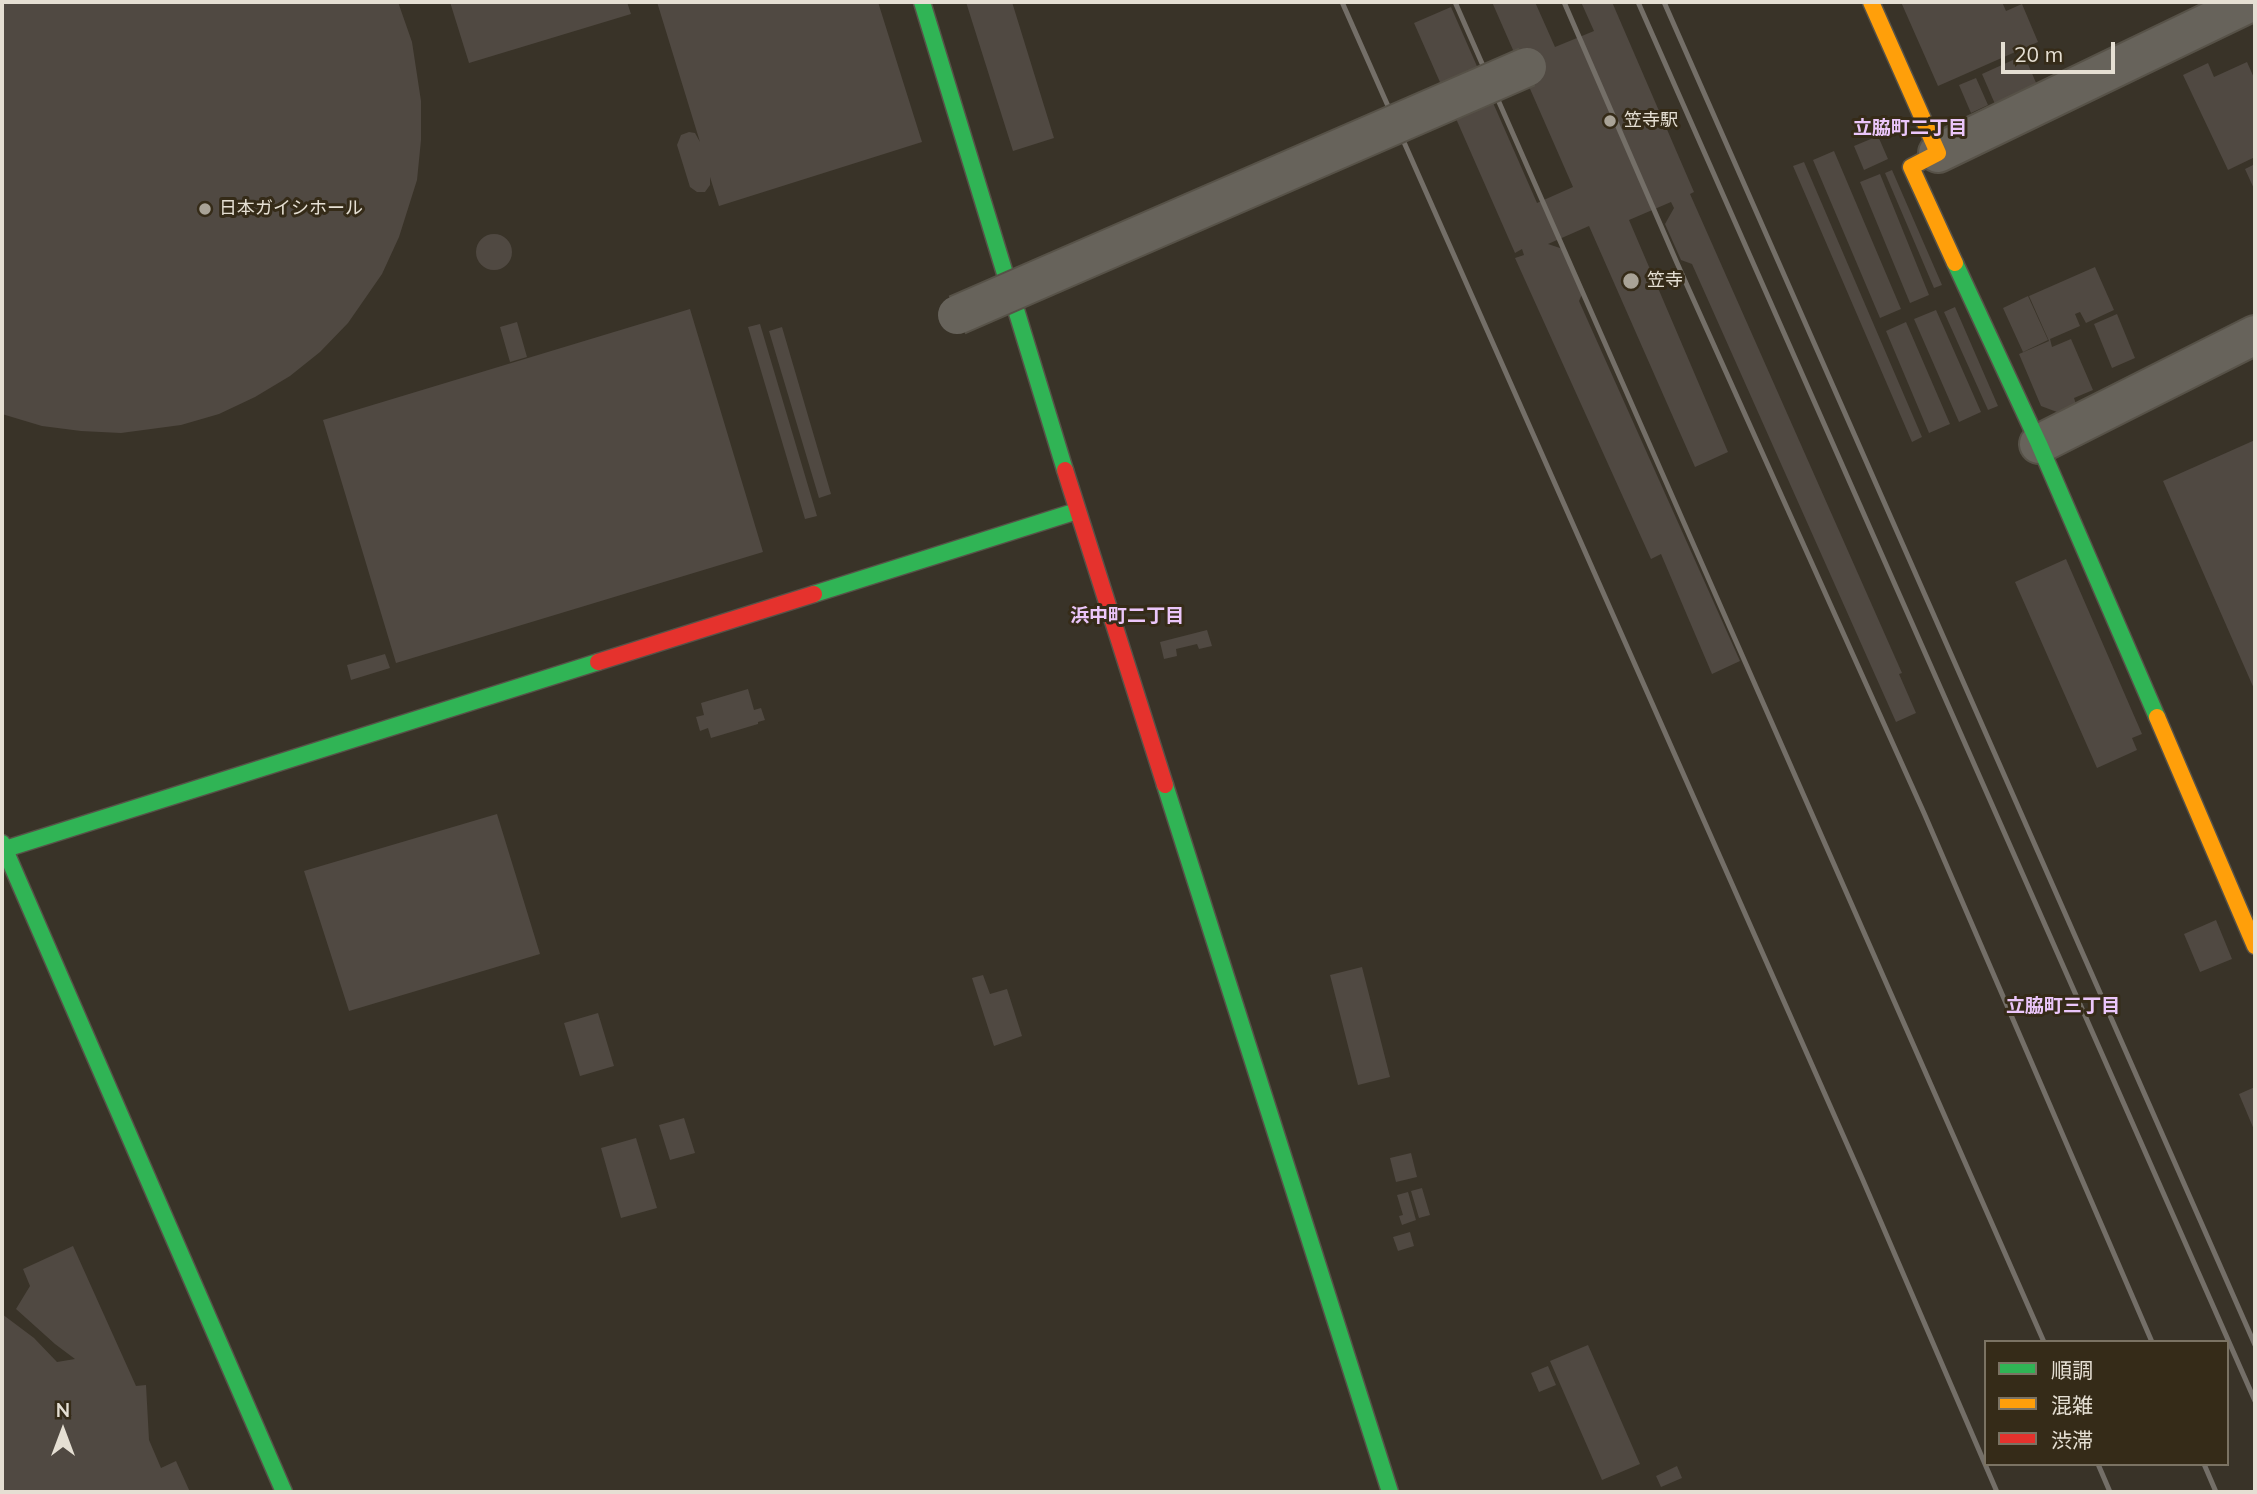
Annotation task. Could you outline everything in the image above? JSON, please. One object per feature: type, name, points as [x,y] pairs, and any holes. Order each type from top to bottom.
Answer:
[{"type":"street","points":[[922,2],[1077,511],[1390,1492]]},
{"type":"street","points":[[1871,2],[1938,152]]},
{"type":"street","points":[[2251,2],[1911,167],[2039,444],[2255,946]]},
{"type":"street","points":[[957,315],[1527,67]]},
{"type":"street","points":[[2039,444],[2255,335]]},
{"type":"street","points":[[284,1492],[3,847],[1077,511]]},
{"type":"building","name":"日本ガイシホール","points":[[2,2],[398,2],[412,42],[421,101],[417,180],[399,237],[382,274],[348,323],[320,352],[290,376],[255,397],[219,414],[181,425],[121,433],[81,431],[42,426],[2,414]]},
{"type":"building","points":[[450,2],[627,2],[631,14],[469,63]]},
{"type":"building","points":[[657,2],[878,2],[922,142],[719,206],[710,177],[710,185],[705,192],[697,192],[690,187],[677,145],[681,135],[689,132],[695,133],[700,142]]},
{"type":"building","points":[[966,2],[1012,2],[1054,138],[1013,151]]},
{"type":"building","points":[[1492,2],[1535,2],[1555,47],[1594,31],[1581,2],[1612,2],[1694,192],[1690,194],[1902,673],[1899,674],[1916,713],[1896,722],[1692,264],[1681,260],[1665,224],[1674,208],[1671,202],[1629,220],[1728,452],[1695,467],[1589,226],[1548,244],[1566,250],[1584,290],[1579,301],[1740,661],[1712,674],[1661,554],[1651,559],[1515,258],[1524,255],[1522,249],[1515,253],[1414,23],[1451,7],[1537,203],[1573,187]]},
{"type":"building","points":[[1901,2],[2002,2],[2006,11],[2022,4],[2038,42],[1938,86]]},
{"type":"building","points":[[2024,55],[2037,85],[1995,104],[1982,74]]},
{"type":"building","points":[[2247,62],[2255,80],[2255,157],[2228,170],[2183,75],[2208,63],[2214,77]]},
{"type":"building","points":[[1976,78],[1988,105],[1971,113],[1959,85]]},
{"type":"building","points":[[1878,136],[1888,159],[1864,170],[1854,146]]},
{"type":"building","points":[[1834,151],[1901,309],[1880,318],[1813,160]]},
{"type":"building","points":[[1804,162],[1922,437],[1912,442],[1793,166]]},
{"type":"building","points":[[2255,164],[2255,191],[2245,169]]},
{"type":"building","points":[[1892,170],[1942,285],[1934,288],[1885,173]]},
{"type":"building","points":[[1880,174],[1929,295],[1910,303],[1860,182]]},
{"type":"building","points":[[494,234],[507,239],[512,252],[507,265],[494,270],[481,265],[476,252],[481,239]]},
{"type":"building","points":[[2095,267],[2114,310],[2086,323],[2080,312],[2075,314],[2080,326],[2050,339],[2052,347],[2071,339],[2093,390],[2074,398],[2076,404],[2057,412],[2041,406],[2019,354],[2049,341],[2029,296]]},
{"type":"building","points":[[2028,296],[2048,340],[2023,352],[2003,308]]},
{"type":"building","points":[[1955,307],[1998,406],[1988,410],[1944,312]]},
{"type":"building","points":[[690,309],[763,552],[396,663],[323,420]]},
{"type":"building","points":[[1936,310],[1981,412],[1959,422],[1914,319]]},
{"type":"building","points":[[2117,314],[2135,358],[2112,368],[2094,324]]},
{"type":"building","points":[[517,322],[527,357],[510,362],[500,327]]},
{"type":"building","points":[[1906,322],[1950,424],[1929,433],[1886,331]]},
{"type":"building","points":[[760,324],[817,516],[805,519],[748,327]]},
{"type":"building","points":[[782,327],[831,494],[819,498],[769,331]]},
{"type":"building","points":[[2255,440],[2255,691],[2163,481]]},
{"type":"building","points":[[2066,559],[2142,734],[2132,738],[2137,750],[2097,768],[2015,582]]},
{"type":"building","points":[[1207,630],[1212,646],[1199,649],[1197,644],[1176,649],[1177,656],[1164,659],[1160,642]]},
{"type":"building","points":[[385,654],[390,668],[351,680],[347,665]]},
{"type":"building","points":[[748,689],[754,710],[761,708],[765,720],[711,738],[708,728],[700,731],[696,717],[704,715],[701,703]]},
{"type":"building","points":[[497,814],[540,954],[349,1011],[304,871]]},
{"type":"building","points":[[2216,920],[2232,959],[2200,972],[2184,934]]},
{"type":"building","points":[[1362,967],[1390,1077],[1358,1085],[1330,975]]},
{"type":"building","points":[[983,975],[990,994],[1007,989],[1022,1036],[994,1046],[972,978]]},
{"type":"building","points":[[598,1013],[614,1066],[580,1076],[564,1023]]},
{"type":"building","points":[[2255,1087],[2255,1132],[2239,1094]]},
{"type":"building","points":[[684,1118],[695,1153],[670,1160],[659,1125]]},
{"type":"building","points":[[636,1138],[657,1208],[621,1218],[601,1148]]},
{"type":"building","points":[[1411,1153],[1417,1177],[1396,1182],[1390,1158]]},
{"type":"building","points":[[1422,1188],[1430,1215],[1419,1218],[1411,1191]]},
{"type":"building","points":[[1408,1192],[1416,1220],[1402,1225],[1399,1216],[1403,1215],[1397,1195]]},
{"type":"building","points":[[1410,1232],[1414,1246],[1398,1251],[1393,1237]]},
{"type":"building","points":[[73,1246],[136,1386],[146,1385],[149,1440],[161,1468],[176,1461],[190,1492],[2,1492],[2,1314],[34,1338],[57,1362],[75,1359],[16,1309],[30,1286],[23,1269]]},
{"type":"building","points":[[1588,1345],[1640,1464],[1602,1480],[1550,1361]]},
{"type":"building","points":[[1548,1366],[1556,1385],[1539,1392],[1531,1373]]},
{"type":"building","points":[[1677,1466],[1682,1478],[1661,1487],[1656,1476]]},
{"type":"railway","points":[[1342,2],[1862,1178],[1984,1462]]},
{"type":"railway","points":[[1455,2],[2043,1340]]},
{"type":"railway","points":[[1564,2],[1677,263],[1924,813],[2151,1340]]},
{"type":"railway","points":[[1638,2],[2228,1340]]},
{"type":"railway","points":[[1664,2],[2255,1345]]},
{"type":"railway","points":[[2229,1342],[2255,1401]]},
{"type":"railway","points":[[1986,1466],[1997,1492]]},
{"type":"railway","points":[[2099,1466],[2110,1492]]},
{"type":"railway","points":[[2205,1466],[2216,1492]]},
{"type":"traffic: fast","points":[[922,2],[1065,470]]},
{"type":"traffic: fast","points":[[1955,263],[2039,444],[2157,717]]},
{"type":"traffic: fast","points":[[814,594],[1077,511]]},
{"type":"traffic: fast","points":[[2,850],[598,662]]},
{"type":"traffic: fast","points":[[1165,785],[1390,1492]]},
{"type":"traffic: fast","points":[[2,843],[284,1492]]},
{"type":"traffic: slow","points":[[1871,2],[1938,153],[1911,167],[1955,263]]},
{"type":"traffic: slow","points":[[2157,717],[2255,946]]},
{"type":"traffic: jam","points":[[1065,470],[1165,785]]},
{"type":"traffic: jam","points":[[598,662],[814,594]]},
{"type":"place","name":"笠寺駅","points":[[1610,121]]},
{"type":"place","name":"日本ガイシホール","points":[[205,209]]},
{"type":"place","name":"笠寺","points":[[1631,281]]},
{"type":"district","name":"立脇町二丁目","points":[[1910,128]]},
{"type":"district","name":"浜中町二丁目","points":[[1127,616]]},
{"type":"district","name":"立脇町三丁目","points":[[2063,1006]]}]
